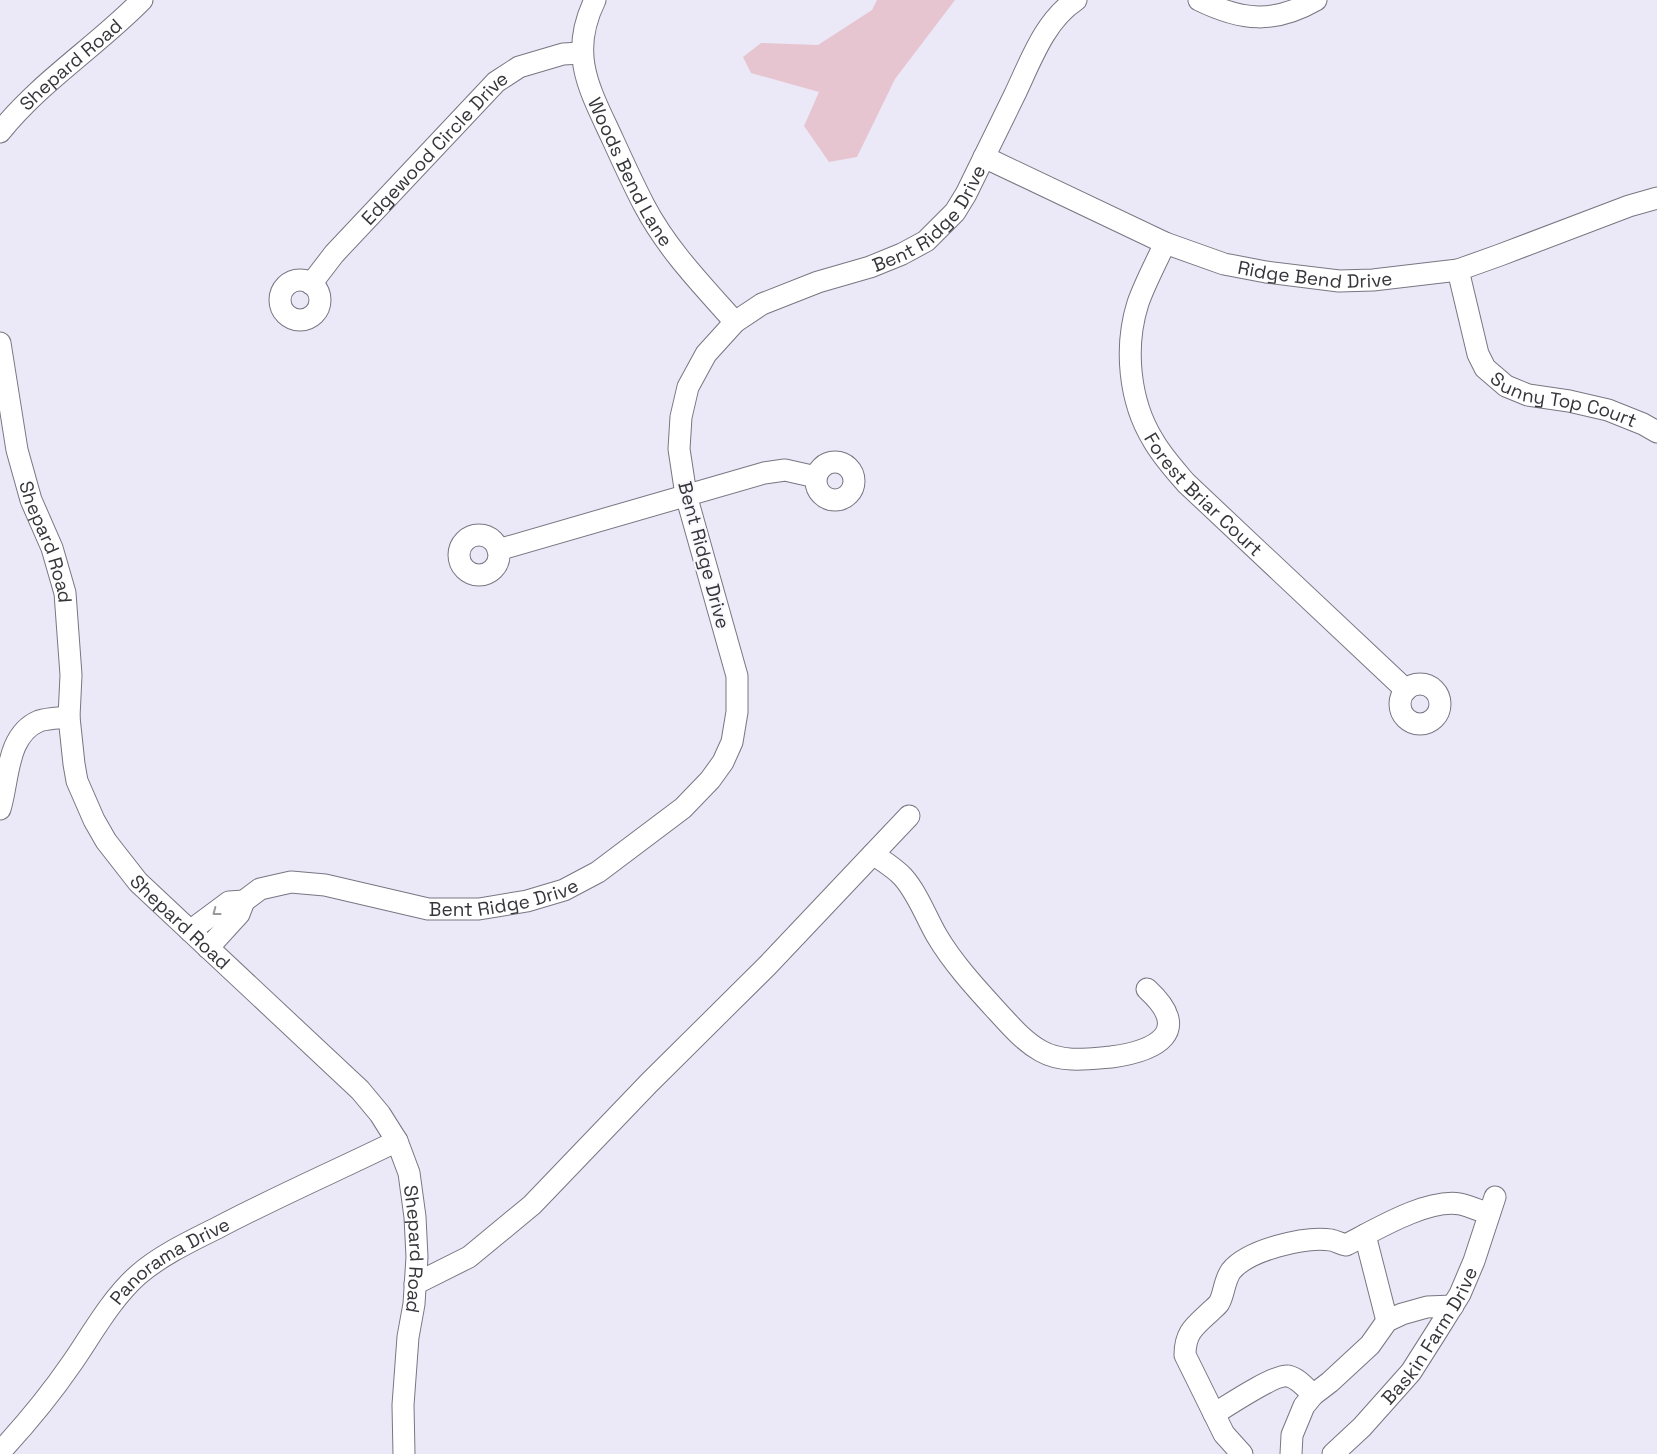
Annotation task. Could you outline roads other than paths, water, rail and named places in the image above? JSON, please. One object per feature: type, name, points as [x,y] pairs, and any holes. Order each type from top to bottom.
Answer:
[{"type":"street","name":"Shepard Road","points":[[0,132],[39,90],[142,0]]},
{"type":"street","name":"Woods Bend Lane","points":[[595,0],[589,12],[582,39],[582,53],[587,84],[644,206],[684,265],[735,322]]},
{"type":"street","name":"Bent Ridge Drive","points":[[208,948],[239,914],[244,901],[260,889],[291,882],[325,885],[428,909],[479,909],[527,901],[564,890],[598,872],[683,808],[710,780],[723,762],[732,742],[737,712],[737,676],[686,495],[679,449],[680,418],[688,387],[706,354],[735,322],[762,304],[818,282],[894,258],[926,241],[955,212],[966,194],[1040,43],[1056,18],[1076,0]]},
{"type":"street","points":[[1199,0],[1220,10],[1257,17],[1274,17],[1299,10],[1316,0]]},
{"type":"street","name":"Edgewood Circle Drive","points":[[311,284],[334,254],[496,82],[519,67],[563,54],[582,53]]},
{"type":"street","name":"Ridge Bend Drive","points":[[984,157],[1165,243],[1224,264],[1266,272],[1339,281],[1373,280],[1458,270],[1629,206],[1657,198]]},
{"type":"street","name":"Forest Briar Court","points":[[1165,243],[1138,303],[1132,334],[1130,364],[1133,390],[1141,416],[1152,440],[1169,464],[1186,483],[1406,690]]},
{"type":"street","name":"Sunny Top Court","points":[[1458,270],[1478,354],[1486,368],[1506,386],[1528,395],[1569,401],[1608,410],[1643,424],[1657,432]]},
{"type":"street","name":"Shepard Road","points":[[0,343],[17,450],[31,500],[52,548],[65,593],[71,675],[69,717],[77,780],[94,820],[106,841],[138,882],[360,1090],[380,1114],[397,1141],[409,1173],[415,1217],[417,1257],[403,1405],[404,1454]]},
{"type":"street","points":[[498,550],[764,472],[785,470],[816,476]]},
{"type":"street","points":[[0,809],[16,744],[24,731],[40,721],[69,717]]},
{"type":"street","points":[[415,1284],[469,1257],[532,1205],[649,1083],[767,966],[909,816]]},
{"type":"street","points":[[873,854],[903,877],[946,950],[979,992],[1017,1033],[1043,1052],[1058,1057],[1087,1059],[1123,1055],[1143,1051],[1154,1046],[1167,1032],[1168,1018],[1156,998],[1147,990]]},
{"type":"street","name":"Bent Ridge Drive","points":[[190,931],[229,902],[244,901]]},
{"type":"street","name":"Panorama Drive","points":[[0,1452],[49,1395],[114,1301],[137,1276],[159,1259],[197,1238],[276,1197],[397,1141]]},
{"type":"street","name":"Baskin Farm Drive","points":[[1334,1454],[1362,1427],[1411,1372],[1460,1294],[1474,1261],[1492,1206],[1438,1205],[1402,1217],[1365,1235]]},
{"type":"street","points":[[1242,1454],[1224,1434],[1185,1355],[1185,1342],[1191,1330],[1219,1303],[1230,1273],[1238,1264],[1271,1247],[1330,1240],[1346,1245],[1365,1235],[1387,1321]]},
{"type":"street","points":[[1291,1454],[1292,1435],[1304,1406],[1313,1395],[1370,1345],[1387,1321],[1402,1314],[1427,1307],[1453,1306]]},
{"type":"street","points":[[1214,1414],[1274,1379],[1287,1376],[1299,1382],[1313,1395]]}]
